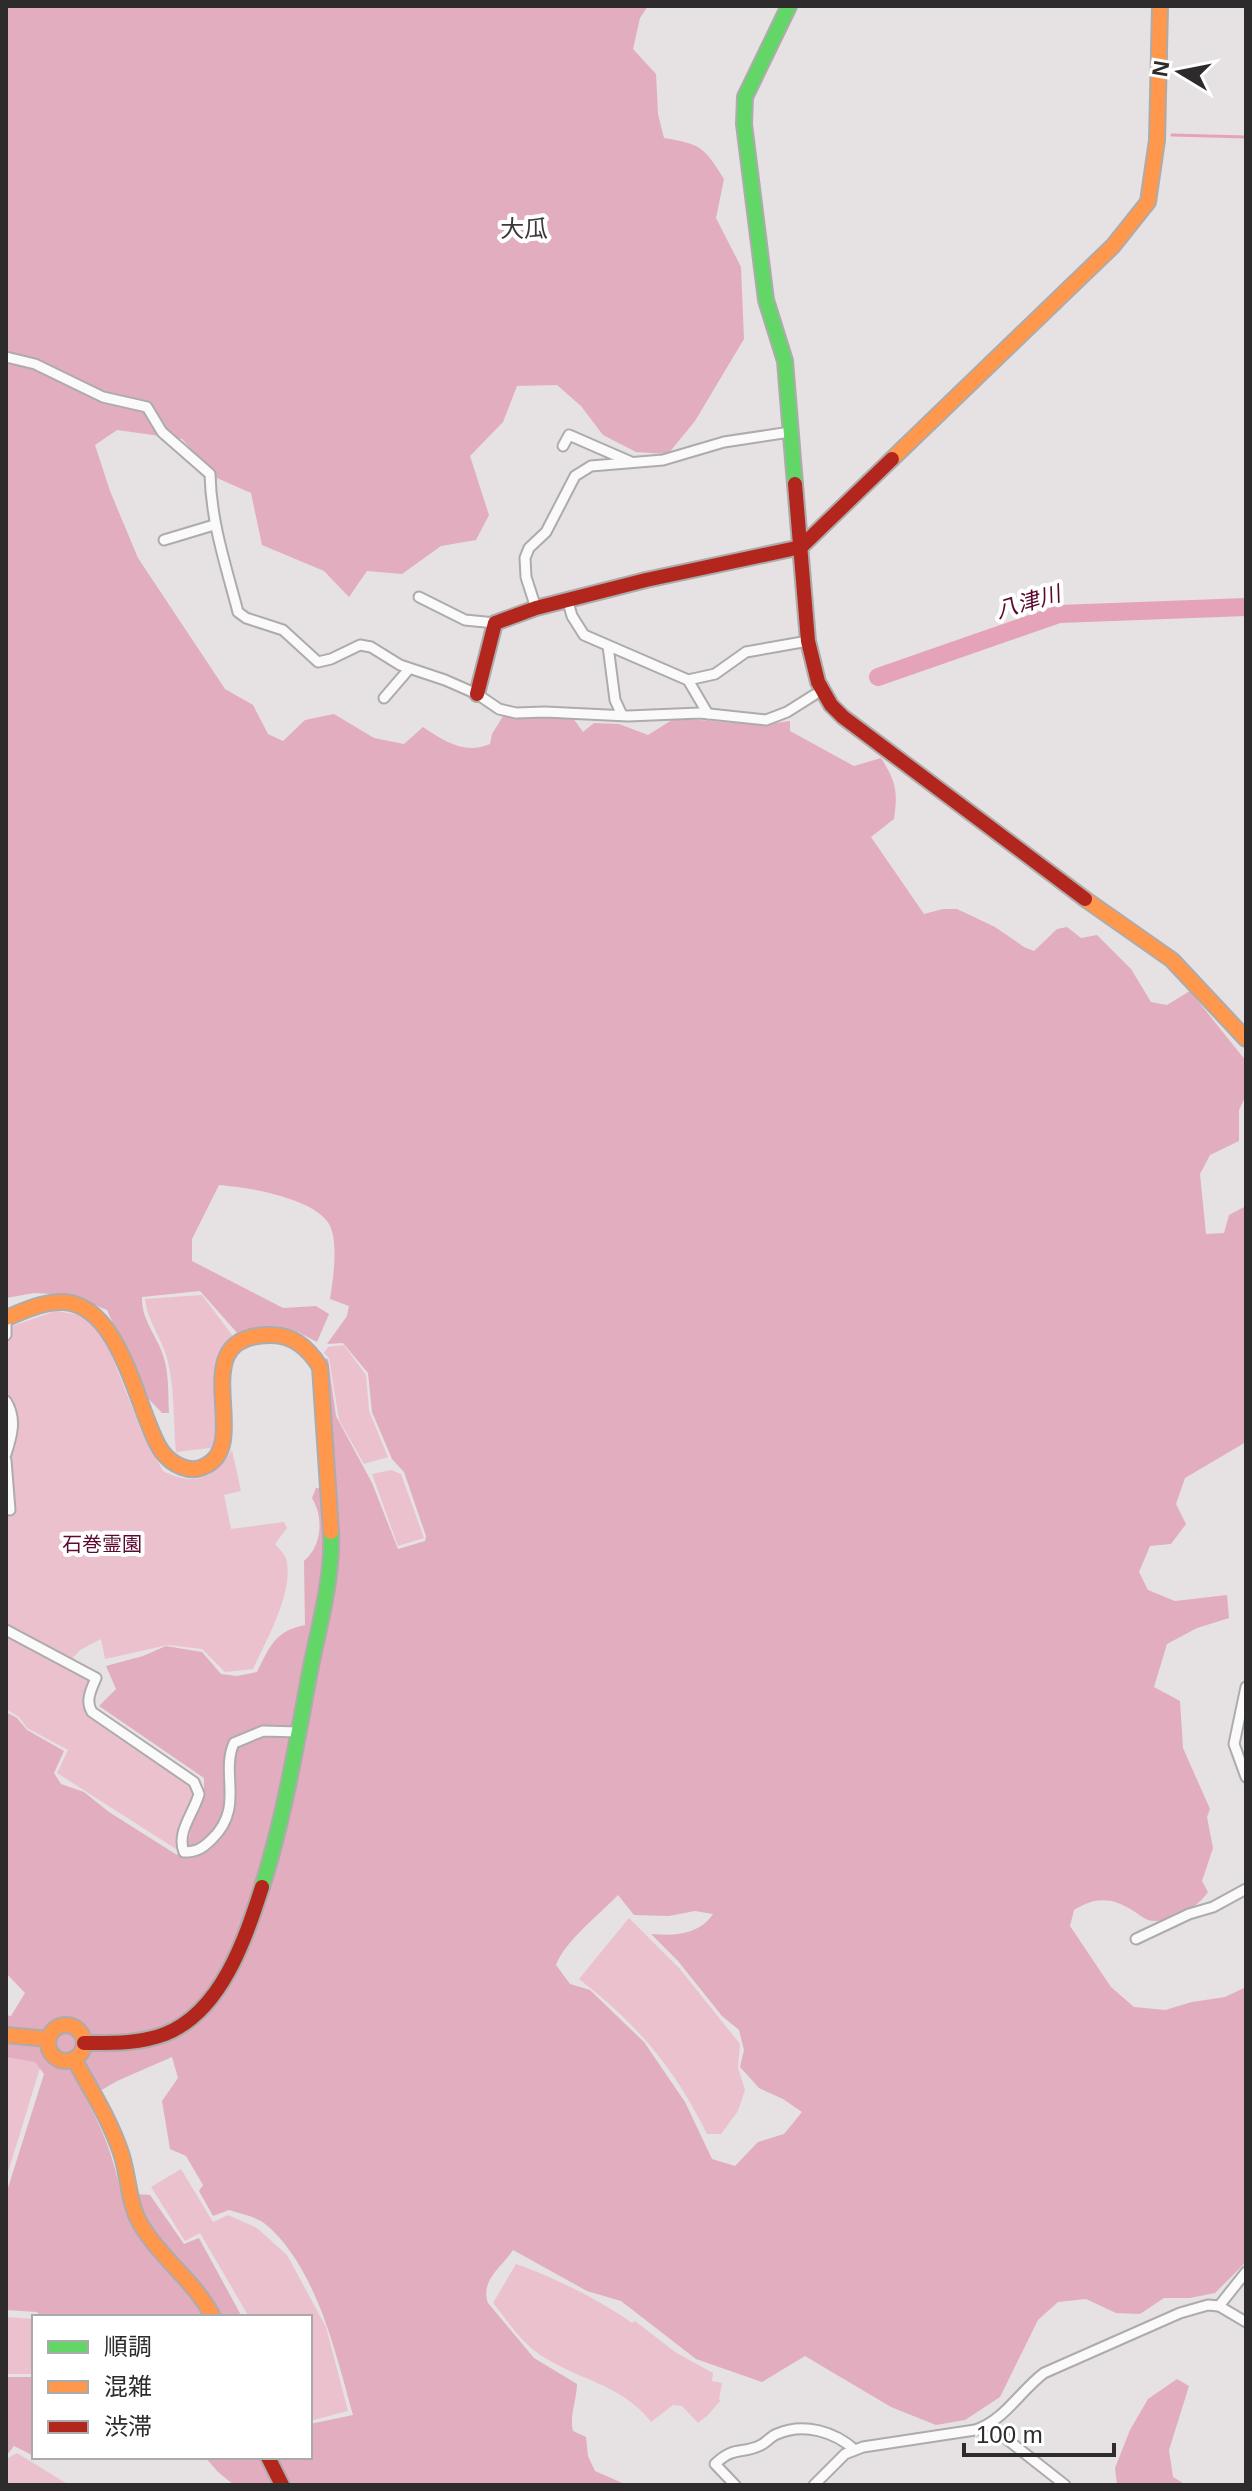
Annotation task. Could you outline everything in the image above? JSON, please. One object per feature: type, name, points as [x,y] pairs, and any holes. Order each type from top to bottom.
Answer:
[{"type":"street","points":[[789,6],[745,97],[744,124],[766,300],[785,361],[808,641],[818,682],[831,705],[843,717],[1059,880],[1172,960],[1246,1039]]},
{"type":"street","points":[[419,597],[465,620],[495,623],[536,608],[646,580],[801,547],[1113,246],[1148,202],[1157,140],[1160,6]]},
{"type":"street","points":[[6,357],[44,368],[103,397],[147,407],[162,432],[210,474],[214,525],[238,612],[246,618],[283,630],[318,662],[360,645],[371,647],[409,669],[445,680],[508,712],[708,714],[766,720],[787,712],[814,695]]},
{"type":"street","points":[[536,608],[526,577],[525,558],[529,548],[546,532],[575,476],[591,466],[663,460],[724,442],[790,432]]},
{"type":"street","points":[[563,446],[569,435],[634,464]]},
{"type":"street","points":[[164,540],[214,525]]},
{"type":"street","points":[[568,602],[572,616],[584,635],[688,680],[715,674],[746,652],[808,641]]},
{"type":"street","points":[[477,694],[495,623]]},
{"type":"street","points":[[608,646],[615,700],[622,715]]},
{"type":"street","points":[[384,698],[409,669]]},
{"type":"street","points":[[688,680],[708,714]]},
{"type":"street","points":[[6,1335],[6,1318],[41,1303],[77,1303],[100,1317],[111,1333],[158,1447],[165,1458],[176,1466],[190,1469],[204,1467],[214,1461],[222,1447],[225,1433],[221,1376],[223,1364],[233,1349],[258,1335],[279,1335],[294,1340],[314,1357],[320,1367],[331,1540],[316,1643],[298,1732],[272,1859],[255,1913],[228,1970],[208,2002],[188,2022],[156,2038],[132,2043],[84,2043]]},
{"type":"street","points":[[6,1401],[13,1416],[13,1430],[6,1454]]},
{"type":"street","points":[[6,1460],[10,1510]]},
{"type":"street","points":[[6,1630],[96,1678],[88,1699],[92,1712],[194,1782],[199,1794],[184,1831],[184,1852],[198,1851],[217,1833],[225,1819],[230,1805],[234,1743],[263,1731],[298,1732]]},
{"type":"street","points":[[1246,1687],[1234,1744],[1246,1777]]},
{"type":"street","points":[[1136,1939],[1189,1914],[1213,1907],[1246,1889]]},
{"type":"street","points":[[66,2025],[77,2029],[84,2043],[81,2053],[74,2059],[64,2061],[55,2057],[49,2049],[49,2039],[55,2029],[66,2025]]},
{"type":"street","points":[[6,2035],[49,2039]]},
{"type":"street","points":[[74,2059],[114,2133],[124,2161],[132,2207],[140,2225],[194,2284],[212,2315]]},
{"type":"street","points":[[1219,2306],[1246,2272]]},
{"type":"street","points":[[814,2485],[845,2454],[855,2450],[990,2426],[1044,2373],[1180,2313],[1208,2305],[1219,2306],[1246,2322]]},
{"type":"street","points":[[990,2426],[1065,2485]]},
{"type":"street","points":[[735,2485],[715,2464],[727,2453],[761,2445],[776,2434],[818,2430],[843,2439],[855,2450]]},
{"type":"street","points":[[269,2459],[282,2485]]},
{"type":"green space","points":[[202,1295],[235,1339],[225,1350],[218,1447],[176,1452],[170,1369],[145,1299]]},
{"type":"green space","name":"石巻霊園","points":[[56,1311],[80,1315],[106,1341],[141,1430],[163,1471],[185,1479],[202,1477],[218,1468],[232,1450],[241,1491],[224,1495],[231,1529],[284,1522],[287,1528],[275,1544],[286,1559],[288,1571],[283,1600],[253,1669],[225,1672],[202,1649],[168,1645],[105,1659],[101,1639],[80,1650],[70,1661],[100,1677],[92,1699],[93,1708],[201,1785],[202,1793],[176,1849],[57,1773],[68,1750],[27,1728],[19,1717],[6,1709],[6,1328]]},
{"type":"green space","points":[[344,1345],[366,1375],[369,1411],[388,1457],[364,1464],[339,1420],[329,1358],[324,1353],[328,1347]]},
{"type":"green space","points":[[391,1470],[401,1474],[424,1538],[398,1546],[372,1474]]},
{"type":"green space","points":[[629,1918],[679,1968],[740,2044],[738,2068],[745,2090],[738,2111],[721,2134],[707,2134],[681,2088],[653,2049],[619,2013],[579,1979]]},
{"type":"green space","points":[[6,2045],[43,2058],[6,2179]]},
{"type":"green space","points":[[181,2169],[213,2222],[228,2215],[257,2228],[287,2255],[326,2327],[348,2411],[312,2420],[312,2315],[248,2315],[200,2233],[185,2241],[151,2187]]},
{"type":"green space","points":[[516,2264],[576,2290],[632,2323],[635,2321],[675,2352],[713,2373],[712,2381],[722,2383],[721,2400],[698,2423],[682,2406],[673,2405],[651,2422],[639,2409],[612,2390],[539,2354],[520,2337],[493,2303]]},
{"type":"green space","points":[[6,2317],[32,2319],[32,2374],[6,2374]]},
{"type":"green space","points":[[17,2453],[69,2485],[6,2485],[6,2459]]},
{"type":"shaded area","points":[[6,6],[648,6],[640,18],[633,49],[656,74],[658,114],[664,138],[686,142],[700,149],[724,179],[716,218],[741,267],[744,339],[695,421],[668,454],[636,452],[603,435],[581,406],[557,385],[517,386],[503,422],[470,456],[489,515],[476,540],[441,546],[402,574],[367,571],[349,597],[324,571],[262,545],[251,493],[217,478],[182,439],[117,430],[95,445],[138,558],[225,689],[253,705],[268,734],[283,741],[305,720],[334,714],[374,738],[404,744],[423,727],[447,741],[472,748],[490,744],[503,716],[573,718],[583,732],[594,723],[619,724],[648,735],[675,718],[761,725],[790,721],[790,731],[854,766],[881,758],[895,787],[894,819],[871,837],[924,914],[957,909],[1034,951],[1057,929],[1067,927],[1081,938],[1097,935],[1131,969],[1151,1002],[1167,1005],[1190,991],[1246,1061],[1246,1095],[1239,1110],[1239,1141],[1210,1155],[1200,1174],[1206,1234],[1224,1233],[1229,1215],[1246,1206],[1246,1442],[1185,1478],[1176,1504],[1186,1524],[1171,1544],[1150,1546],[1139,1572],[1148,1590],[1175,1601],[1227,1595],[1229,1618],[1197,1628],[1167,1644],[1154,1687],[1180,1701],[1183,1748],[1210,1809],[1207,1817],[1213,1848],[1202,1881],[1208,1892],[1182,1914],[1156,1921],[1117,1903],[1096,1901],[1074,1910],[1070,1926],[1111,1987],[1134,2007],[1165,2010],[1225,1997],[1246,1987],[1246,2262],[1215,2293],[1190,2298],[1164,2298],[1140,2314],[1116,2313],[1086,2299],[1058,2302],[1038,2320],[1000,2397],[965,2420],[936,2425],[891,2407],[805,2356],[762,2382],[696,2359],[621,2301],[587,2291],[513,2250],[489,2281],[488,2303],[534,2358],[577,2384],[573,2431],[586,2437],[588,2456],[595,2471],[627,2485],[234,2485],[207,2459],[312,2459],[312,2424],[353,2415],[322,2312],[297,2262],[264,2223],[229,2210],[213,2216],[199,2191],[203,2185],[186,2156],[170,2149],[162,2101],[178,2078],[172,2057],[117,2081],[86,2099],[107,2144],[121,2193],[150,2195],[184,2244],[199,2238],[241,2315],[40,2315],[37,2312],[6,2310],[6,2194],[44,2074],[35,2062],[6,2057],[6,2015],[11,2016],[25,1993],[6,1973],[6,1712],[17,1718],[27,1730],[64,1751],[54,1773],[61,1784],[84,1792],[109,1812],[177,1855],[189,1838],[194,1814],[204,1791],[204,1778],[99,1706],[116,1689],[106,1666],[166,1646],[202,1652],[221,1674],[237,1676],[257,1672],[270,1647],[280,1636],[305,1625],[304,1561],[315,1548],[319,1531],[318,1514],[312,1498],[316,1488],[336,1490],[323,1358],[328,1359],[336,1416],[372,1483],[398,1549],[425,1541],[426,1536],[404,1472],[392,1459],[372,1412],[368,1373],[343,1343],[327,1344],[347,1316],[349,1306],[330,1299],[334,1261],[332,1231],[321,1215],[309,1207],[262,1191],[219,1185],[192,1239],[192,1261],[283,1308],[316,1306],[329,1314],[317,1342],[279,1326],[239,1335],[200,1291],[142,1297],[144,1314],[165,1362],[169,1413],[162,1413],[144,1394],[107,1310],[70,1295],[34,1293],[6,1298]],"holes":[[[618,1895],[634,1915],[669,1916],[695,1911],[713,1914],[693,1930],[668,1935],[651,1934],[678,1961],[722,2016],[739,2030],[744,2050],[740,2067],[759,2088],[802,2112],[784,2134],[758,2142],[735,2166],[712,2159],[685,2102],[644,2042],[590,1990],[570,1984],[556,1965],[575,1938]]]},
{"type":"shaded area","points":[[6,2377],[32,2377],[32,2455],[14,2446],[6,2456]]},
{"type":"shaded area","points":[[1177,2379],[1189,2386],[1169,2450],[1173,2477],[1186,2485],[1117,2485],[1115,2468],[1130,2430],[1148,2399]]},
{"type":"waterway","points":[[1172,135],[1246,137]]},
{"type":"waterway","name":"八津川","points":[[878,677],[1059,614],[1246,607]]},
{"type":"traffic: fast","points":[[789,6],[745,97],[744,124],[766,300],[785,361],[795,484]]},
{"type":"traffic: fast","points":[[262,1887],[284,1805],[325,1599],[331,1532]]},
{"type":"traffic: slow","points":[[892,459],[1113,246],[1148,202],[1157,140],[1160,6]]},
{"type":"traffic: slow","points":[[1085,899],[1172,960],[1246,1039]]},
{"type":"traffic: slow","points":[[6,1318],[57,1302],[81,1307],[96,1317],[119,1350],[161,1450],[175,1464],[191,1469],[205,1466],[218,1454],[223,1436],[223,1370],[229,1352],[244,1339],[272,1335],[287,1337],[300,1344],[320,1367],[331,1532]]},
{"type":"traffic: slow","points":[[66,2025],[79,2030],[84,2043],[79,2056],[66,2061],[53,2056],[48,2043],[53,2030],[66,2025]]},
{"type":"traffic: slow","points":[[6,2035],[49,2039]]},
{"type":"traffic: slow","points":[[74,2059],[117,2141],[141,2225],[197,2292],[212,2315]]},
{"type":"traffic: jam","points":[[477,694],[495,623],[536,608],[646,580],[801,547],[892,459]]},
{"type":"traffic: jam","points":[[795,484],[808,641],[818,682],[831,705],[1085,899]]},
{"type":"traffic: jam","points":[[84,2043],[145,2040],[185,2024],[216,1992],[228,1972],[248,1929],[262,1887]]},
{"type":"traffic: jam","points":[[269,2459],[282,2485]]},
{"type":"district","name":"大瓜","points":[[524,228]]}]
